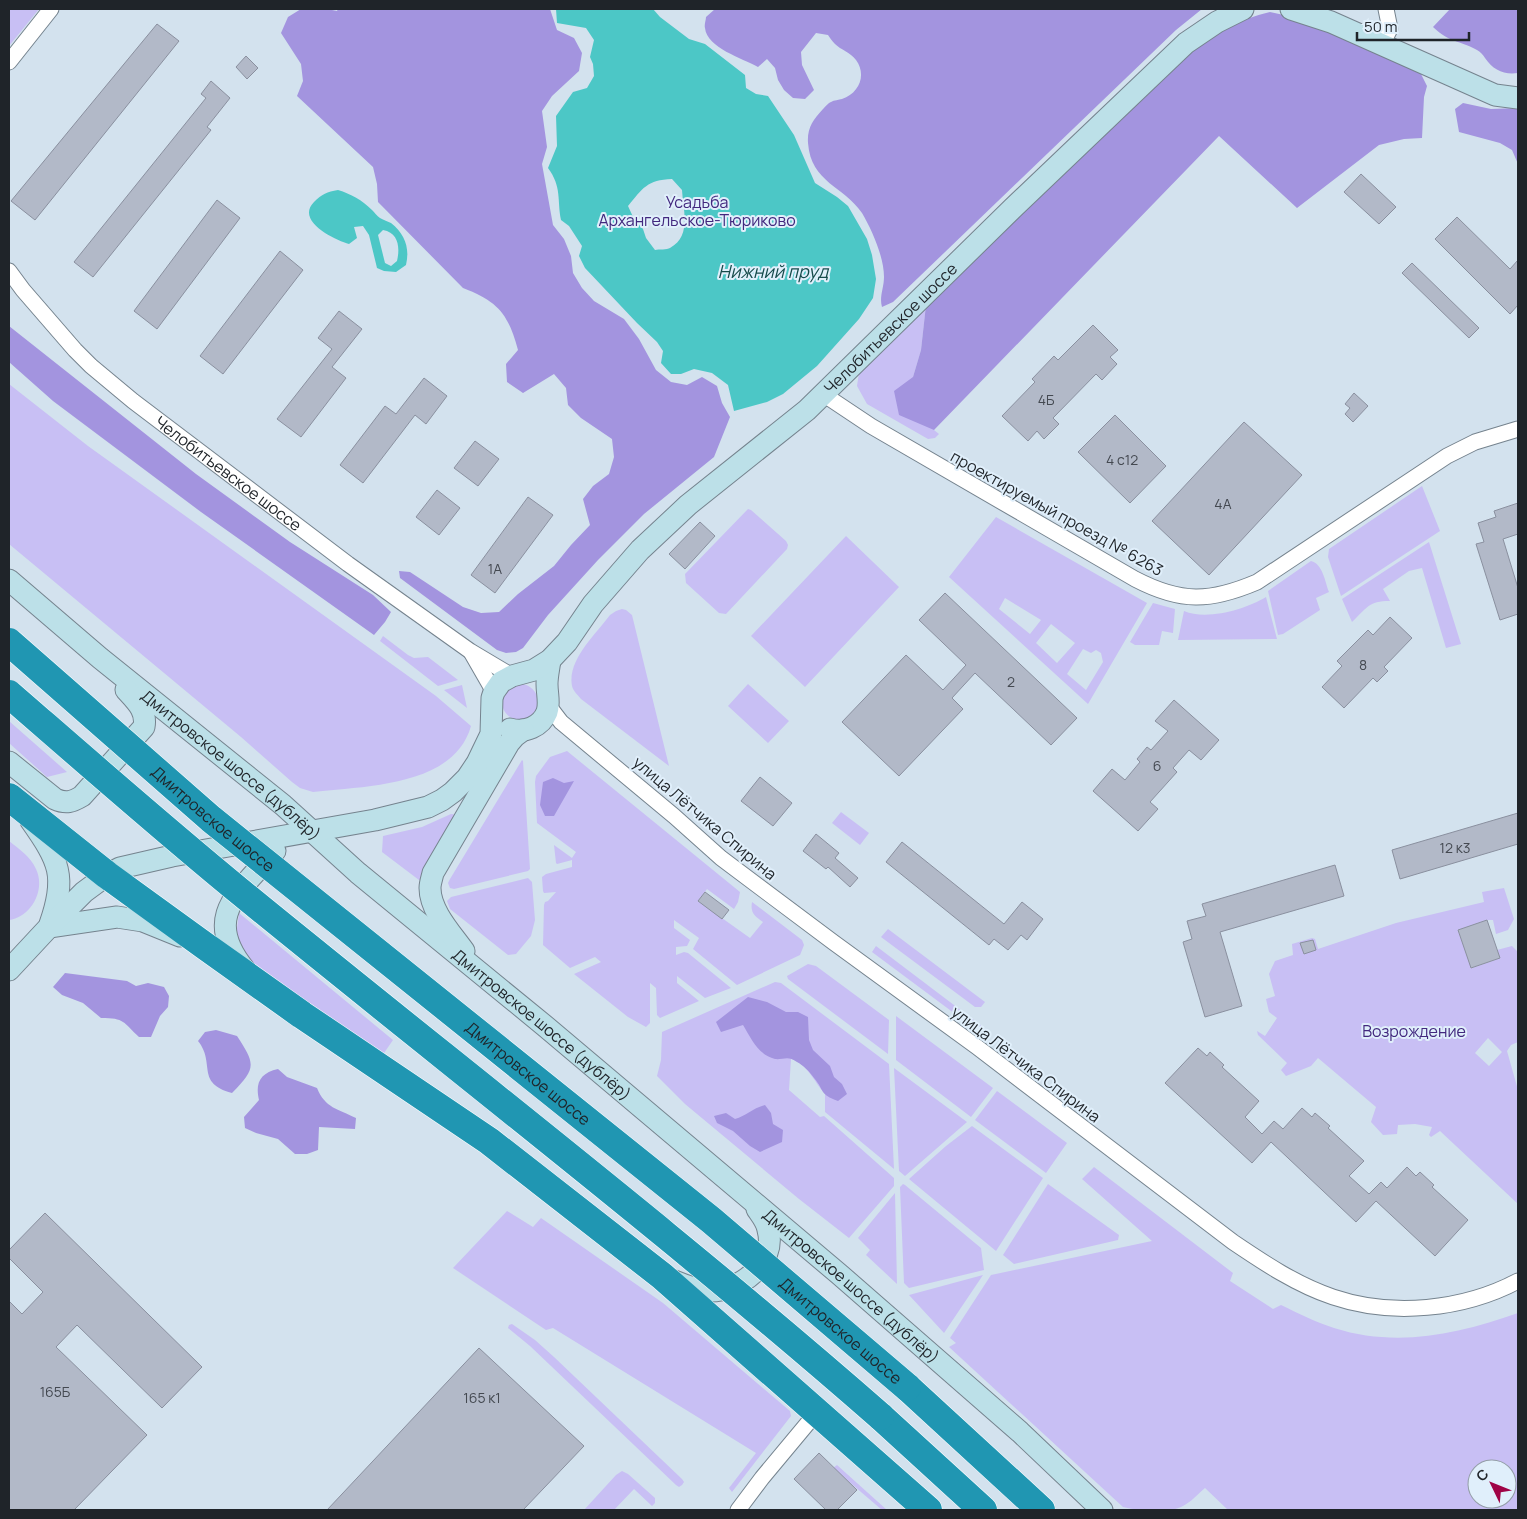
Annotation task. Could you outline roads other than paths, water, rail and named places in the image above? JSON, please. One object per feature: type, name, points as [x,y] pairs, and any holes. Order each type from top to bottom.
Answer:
[{"type":"highway","name":"Дмитровское шоссе","points":[[9,642],[211,819],[711,1220],[907,1387],[1041,1510]]},
{"type":"highway","points":[[9,694],[236,888],[686,1251],[880,1416],[983,1510]]},
{"type":"highway","points":[[17,804],[107,875],[205,946],[489,1141],[662,1276],[928,1510]]},
{"type":"street","points":[[9,62],[51,9]]},
{"type":"street","name":"Челобитьевское шоссе","points":[[493,698],[501,682],[534,670],[550,660],[567,642],[593,604],[640,550],[688,505],[807,410],[1013,208],[1186,43],[1216,22],[1243,9]]},
{"type":"street","points":[[1291,9],[1331,22],[1495,95],[1518,98]]},
{"type":"street","points":[[1382,45],[1390,29],[1386,9]]},
{"type":"street","name":"Челобитьевское шоссе","points":[[9,271],[75,350],[104,378],[133,401],[348,564],[470,651],[517,675],[535,679],[543,686],[539,713],[512,730],[502,724],[495,716],[493,698],[470,651]]},
{"type":"street","name":"проектируемый проезд № 6263","points":[[823,394],[882,432],[1151,587],[1182,596],[1207,597],[1231,593],[1257,582],[1447,456],[1475,442],[1518,429]]},
{"type":"street","name":"Дмитровское шоссе (дублёр)","points":[[9,580],[100,658],[283,805],[358,872],[738,1188],[888,1317],[1067,1476]]},
{"type":"street","points":[[9,762],[55,799],[63,802],[72,802],[82,796],[144,727],[146,717],[141,707],[100,658]]},
{"type":"street","points":[[478,972],[439,915],[432,900],[430,888],[433,873],[509,743],[539,713],[550,660]]},
{"type":"street","points":[[9,970],[84,892],[120,868],[141,862],[410,812],[442,800],[467,778],[477,763],[491,734],[493,698]]},
{"type":"street","name":"улица Лётчика Спирина","points":[[539,713],[562,722],[728,863],[977,1047],[1233,1242],[1274,1269],[1333,1297],[1380,1307],[1429,1307],[1452,1303],[1484,1294],[1518,1281]]},
{"type":"street","points":[[17,804],[55,860],[60,882],[57,903],[49,927]]},
{"type":"street","points":[[254,980],[234,957],[225,932],[225,915],[233,900],[288,836]]},
{"type":"street","points":[[49,927],[117,917],[143,921],[205,946]]},
{"type":"street","points":[[662,1276],[694,1289],[710,1291],[736,1285],[757,1270],[768,1250],[769,1230],[758,1211],[738,1188]]},
{"type":"street","points":[[738,1510],[817,1412]]},
{"type":"street","points":[[1067,1476],[1102,1510]]},
{"type":"street","points":[[1067,1476],[1111,1510]]},
{"type":"water","name":"Нижний пруд","points":[[556,9],[653,9],[660,17],[689,39],[705,44],[745,75],[746,88],[756,94],[768,96],[794,135],[815,183],[848,206],[867,239],[872,255],[876,279],[873,298],[859,319],[817,366],[783,394],[767,402],[734,411],[728,385],[712,373],[694,369],[681,374],[671,374],[661,363],[663,351],[657,342],[585,268],[579,256],[582,246],[569,226],[561,220],[557,188],[548,168],[557,146],[556,116],[573,92],[587,88],[594,76],[590,57],[594,40],[586,28],[557,23]],"holes":[[[672,179],[682,190],[685,222],[681,237],[670,248],[655,250],[646,238],[643,229],[634,219],[628,206],[646,186],[657,181]]]},
{"type":"water","points":[[338,190],[356,198],[368,206],[380,218],[396,227],[407,247],[406,265],[396,272],[377,268],[369,235],[363,226],[354,227],[357,238],[349,244],[327,234],[313,223],[309,216],[309,209],[314,202],[322,195]],"holes":[[[383,230],[395,238],[398,246],[397,261],[391,266],[385,263],[378,235]]]},
{"type":"park label","name":"Усадьба Архангельское-Тюриково","points":[[697,211]]},
{"type":"park label","name":"Возрождение","points":[[1414,1031]]}]
